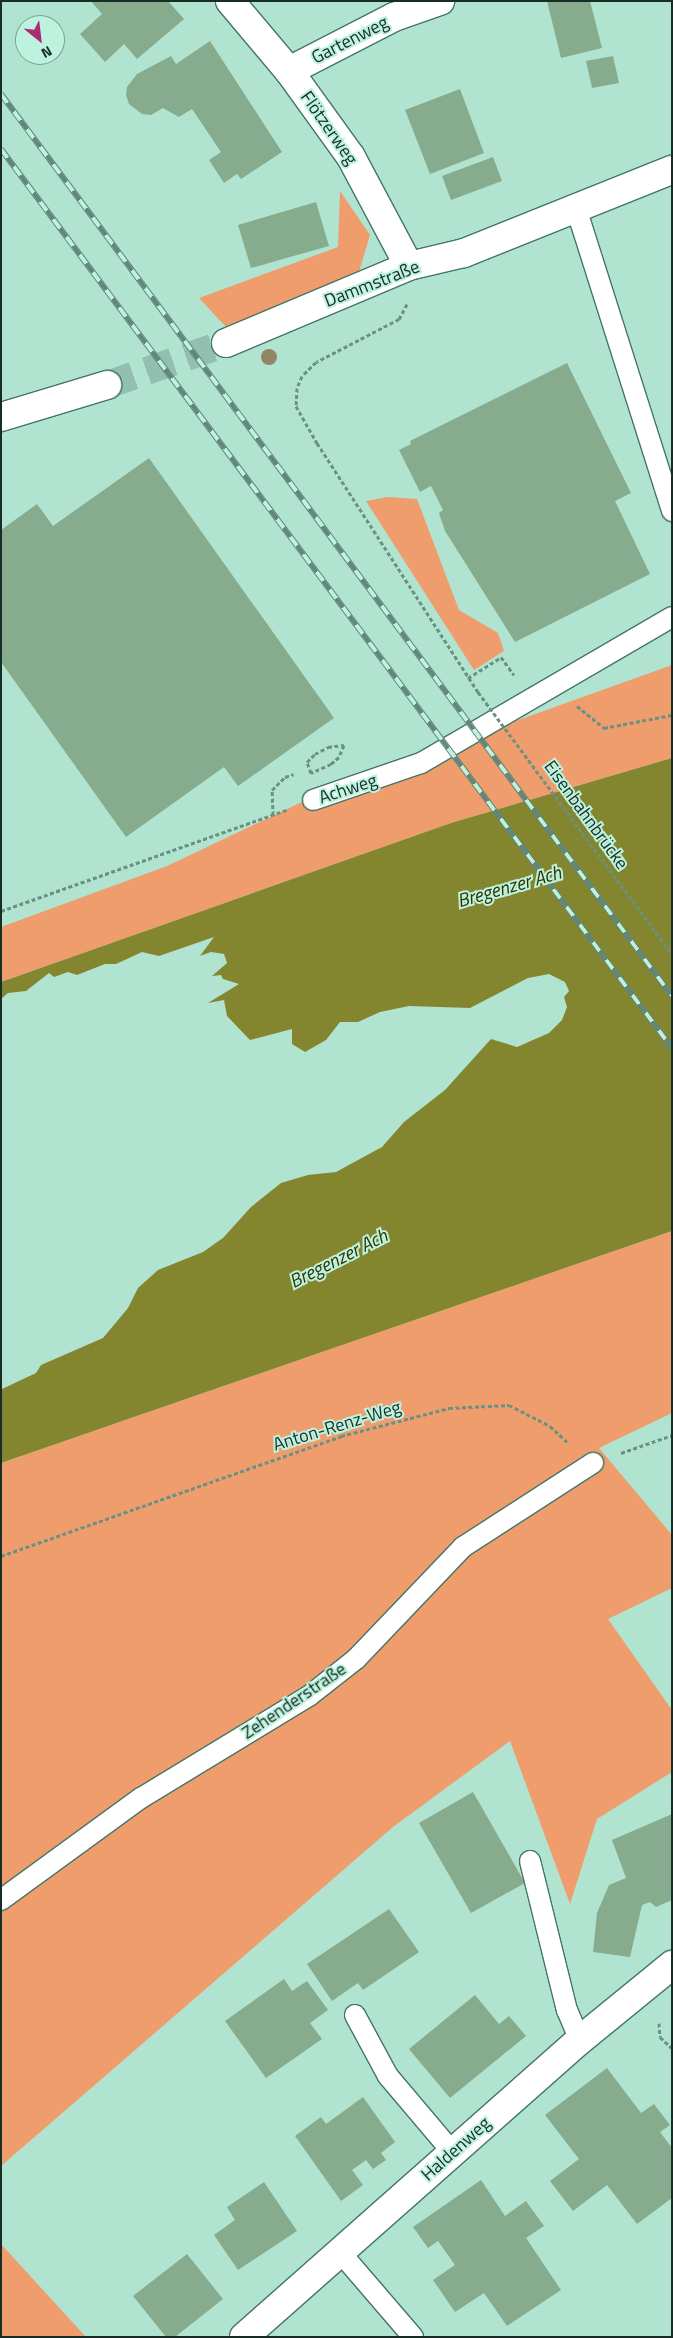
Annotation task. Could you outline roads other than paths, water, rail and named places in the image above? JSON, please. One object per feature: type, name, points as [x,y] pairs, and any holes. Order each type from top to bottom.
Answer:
[{"type":"street","name":"Flötzerweg","points":[[230,1],[289,71],[352,157],[409,266]]},
{"type":"street","name":"Gartenweg","points":[[289,71],[394,17],[440,1]]},
{"type":"street","name":"Dammstraße","points":[[226,343],[409,266],[445,260],[672,170]]},
{"type":"street","points":[[1,417],[106,385]]},
{"type":"street","name":"Haldenweg","points":[[244,2337],[580,2040],[672,1965]]},
{"type":"lane","points":[[576,208],[672,511]]},
{"type":"lane","name":"Achweg","points":[[313,800],[420,763],[562,683],[672,617]]},
{"type":"lane","name":"Zehenderstraße","points":[[1,1900],[141,1798],[309,1696],[356,1659],[464,1547],[593,1463]]},
{"type":"lane","points":[[530,1861],[567,2010],[580,2040]]},
{"type":"lane","points":[[355,2015],[388,2076],[453,2153]]},
{"type":"lane","points":[[340,2252],[413,2337]]},
{"type":"water","name":"Bregenzer Ach","points":[[672,758],[672,1231],[1,1463],[2,1389],[36,1373],[41,1365],[103,1338],[128,1308],[138,1288],[158,1270],[203,1252],[223,1238],[251,1207],[281,1183],[308,1175],[336,1172],[382,1147],[404,1122],[445,1090],[491,1039],[517,1047],[549,1033],[562,1020],[567,1007],[564,997],[569,991],[565,982],[549,974],[528,978],[470,1008],[409,1006],[380,1012],[358,1022],[340,1022],[326,1040],[305,1052],[292,1044],[292,1029],[250,1040],[227,1016],[224,1000],[208,1003],[239,984],[223,979],[221,975],[212,976],[227,963],[224,954],[211,952],[200,956],[214,937],[159,956],[142,952],[116,964],[105,964],[77,975],[68,972],[54,977],[49,973],[26,991],[8,993],[1,999],[1,982],[451,823]]},
{"type":"tunnel","points":[[107,385],[226,343]]},
{"type":"railway","points":[[1,94],[672,996]]},
{"type":"railway","points":[[1,149],[672,1048]]}]
